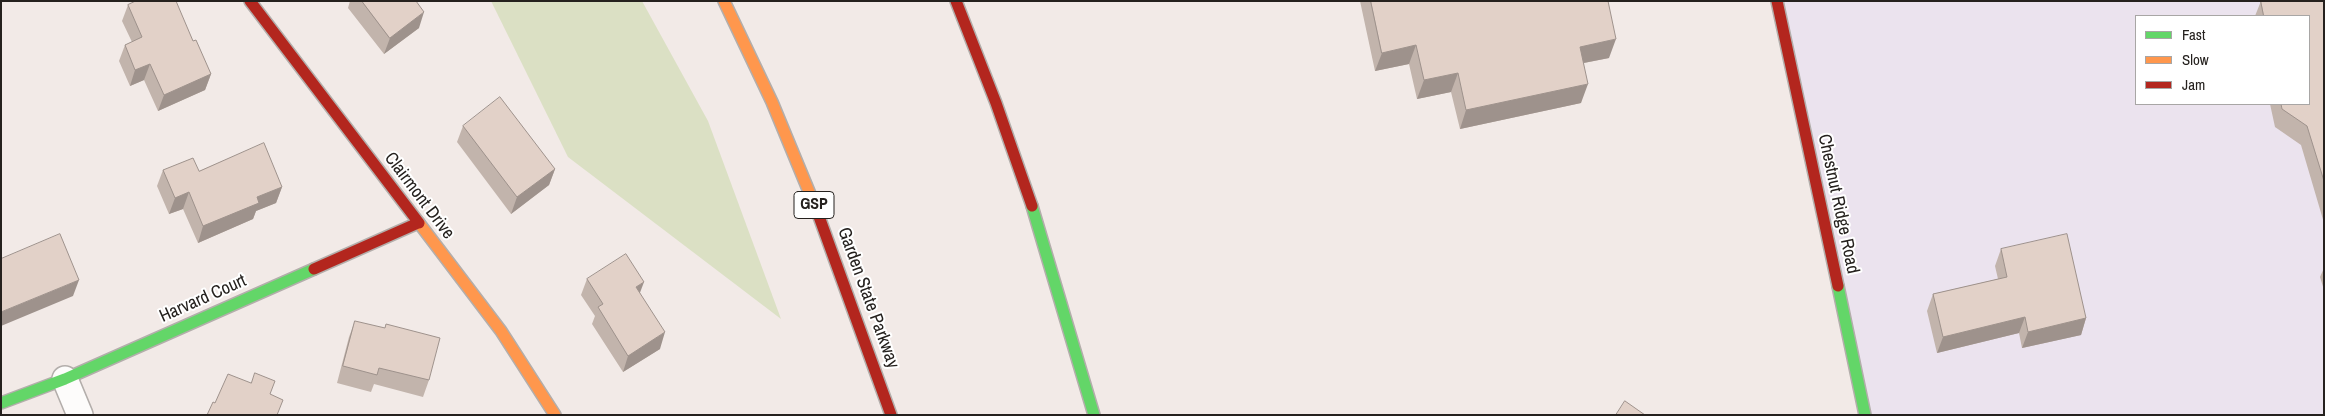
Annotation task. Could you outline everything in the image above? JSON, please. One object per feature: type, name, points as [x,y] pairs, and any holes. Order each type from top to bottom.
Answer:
[{"type":"main road","name":"Clairmont Drive","points":[[250,1],[501,330],[555,415]]},
{"type":"main road","name":"Garden State Parkway","points":[[724,1],[800,169],[852,301],[892,415]]},
{"type":"main road","points":[[956,1],[1013,153],[1056,282],[1094,415]]},
{"type":"main road","name":"Chestnut Ridge Road","points":[[1777,1],[1865,415]]},
{"type":"main road","name":"Harvard Court","points":[[1,403],[65,379],[418,223]]},
{"type":"street","points":[[65,379],[80,415]]},
{"type":"shaded area","points":[[1777,1],[2324,1],[2324,415],[1865,415]]},
{"type":"green space","points":[[491,1],[642,1],[708,121],[781,319],[568,157]]},
{"type":"building","points":[[136,1],[176,1],[193,41],[196,40],[211,74],[164,95],[150,64],[135,70],[125,45],[142,37],[128,5]]},
{"type":"building","points":[[362,1],[416,1],[424,12],[390,38]]},
{"type":"building","points":[[1371,1],[1608,1],[1616,39],[1580,47],[1588,84],[1466,110],[1458,73],[1424,80],[1416,45],[1382,53]]},
{"type":"building","points":[[2261,1],[2324,1],[2324,181],[2307,126],[2282,109],[2281,105],[2310,105],[2310,15],[2264,15]]},
{"type":"building","points":[[500,97],[555,169],[517,197],[463,126]]},
{"type":"building","points":[[264,143],[282,187],[257,197],[259,203],[203,226],[189,192],[175,198],[163,170],[193,158],[199,171]]},
{"type":"building","points":[[60,234],[79,280],[1,312],[1,259]]},
{"type":"building","points":[[2067,234],[2086,318],[2028,332],[2025,317],[1943,337],[1933,294],[2007,277],[2001,249]]},
{"type":"building","points":[[626,254],[644,282],[636,287],[665,332],[628,356],[598,307],[603,304],[587,279]]},
{"type":"building","points":[[355,321],[385,328],[386,324],[440,338],[429,380],[379,368],[377,375],[343,366]]},
{"type":"building","points":[[255,373],[275,381],[270,394],[283,400],[277,415],[207,415],[213,402],[215,403],[228,374],[251,383]]},
{"type":"building","points":[[1625,401],[1645,415],[1616,415]]},
{"type":"traffic: fast","points":[[1032,206],[1094,415]]},
{"type":"traffic: fast","points":[[1,403],[65,379],[314,269]]},
{"type":"traffic: fast","points":[[1838,286],[1865,415]]},
{"type":"traffic: slow","points":[[724,1],[772,102],[817,211]]},
{"type":"traffic: slow","points":[[419,223],[501,331],[555,415]]},
{"type":"traffic: jam","points":[[250,1],[419,223]]},
{"type":"traffic: jam","points":[[956,1],[996,103],[1032,206]]},
{"type":"traffic: jam","points":[[1777,1],[1838,286]]},
{"type":"traffic: jam","points":[[817,211],[891,415]]},
{"type":"traffic: jam","points":[[314,269],[418,223]]}]
